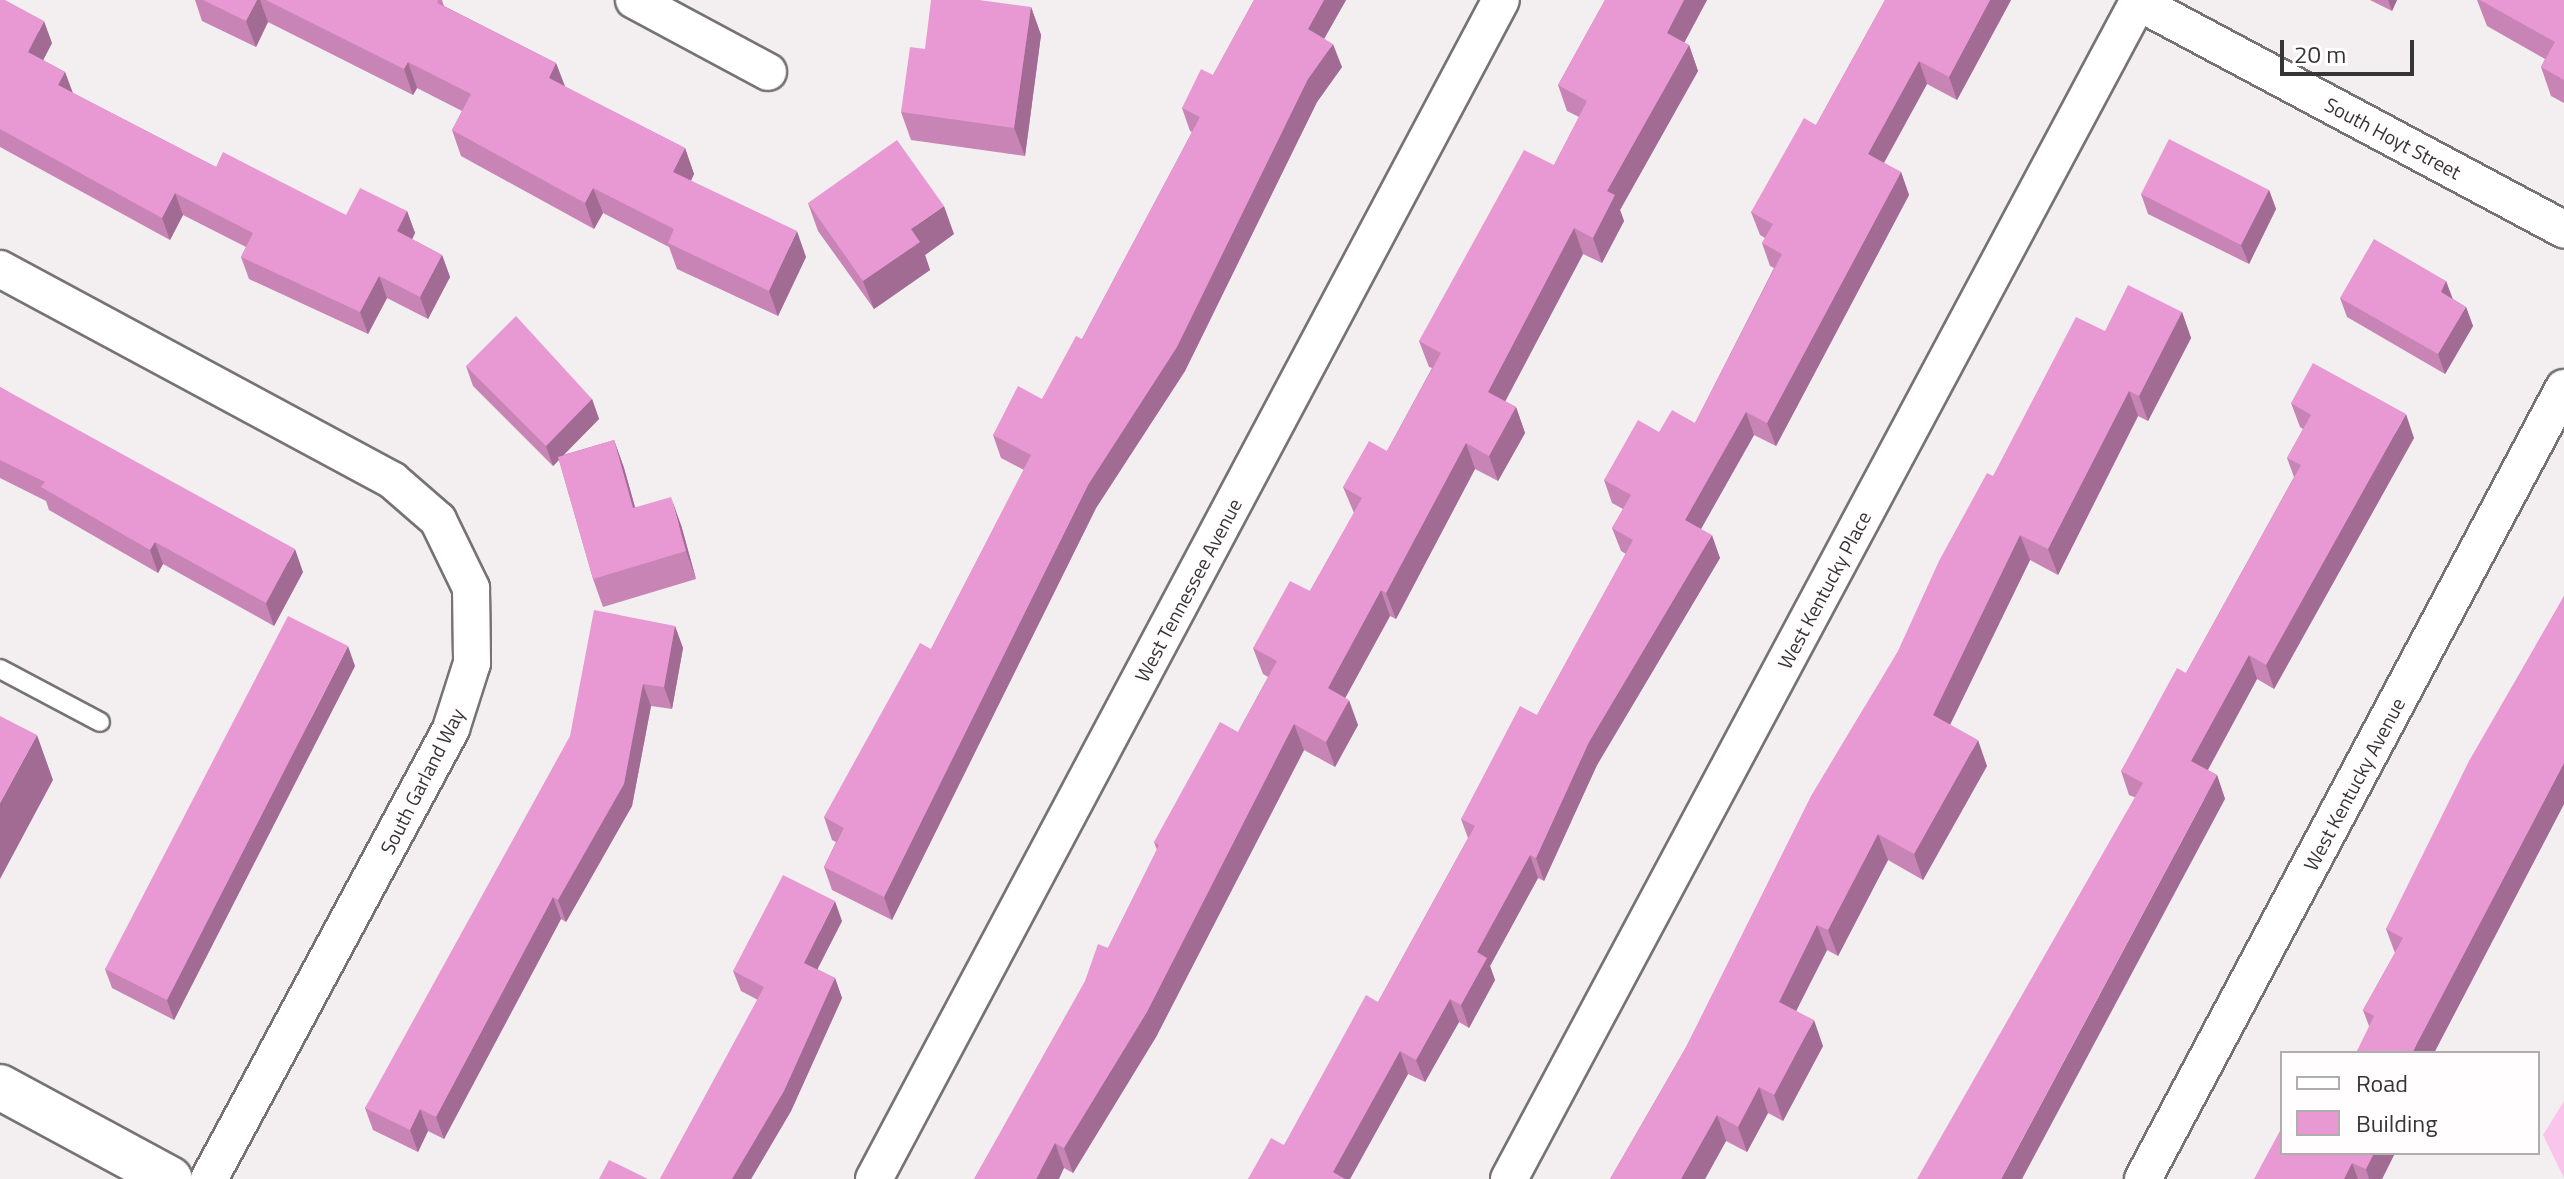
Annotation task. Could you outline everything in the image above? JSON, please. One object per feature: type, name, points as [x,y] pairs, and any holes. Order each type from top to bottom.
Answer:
[{"type":"main road","points":[[0,1087],[170,1179]]},
{"type":"street","points":[[634,0],[768,72]]},
{"type":"street","name":"West Tennessee Avenue","points":[[874,1179],[1501,0]]},
{"type":"street","name":"South Hoyt Street","points":[[2138,1],[2564,229]]},
{"type":"street","name":"West Kentucky Place","points":[[1509,1179],[2138,1]]},
{"type":"street","name":"South Garland Way","points":[[0,269],[392,480],[438,520],[471,588],[474,645],[460,710],[209,1179]]},
{"type":"street","name":"West Kentucky Avenue","points":[[2143,1179],[2564,388]]},
{"type":"lane","points":[[0,669],[100,722]]},
{"type":"shaded area","points":[[2564,1101],[2564,1178],[2543,1135]]},
{"type":"building","points":[[0,0],[44,21],[28,52],[65,72],[58,85],[216,167],[223,152],[346,215],[360,188],[407,211],[397,231],[442,255],[420,297],[379,276],[360,312],[241,257],[253,233],[175,193],[162,218],[0,129]]},
{"type":"building","points":[[203,0],[257,0],[246,21]]},
{"type":"building","points":[[266,0],[438,0],[437,3],[556,63],[549,78],[685,148],[673,172],[797,231],[769,291],[668,243],[674,229],[593,188],[585,203],[452,130],[471,94],[408,62],[404,69]]},
{"type":"building","points":[[931,0],[979,0],[1031,7],[1014,128],[901,112],[910,47],[925,49]]},
{"type":"building","points":[[1254,0],[1324,0],[1308,29],[1333,44],[1308,79],[1177,347],[1088,485],[884,897],[824,867],[844,828],[824,817],[920,643],[931,649],[1031,455],[993,435],[1018,386],[1042,399],[1076,336],[1082,339],[1200,117],[1182,108],[1201,69],[1213,75]]},
{"type":"building","points":[[1605,0],[1684,0],[1667,33],[1689,45],[1607,191],[1615,195],[1593,238],[1574,228],[1488,392],[1516,407],[1489,456],[1466,443],[1386,593],[1381,590],[1328,688],[1349,700],[1326,742],[1294,724],[1147,1012],[1064,1148],[1055,1143],[1036,1179],[974,1179],[1085,981],[1098,944],[1108,948],[1159,845],[1154,842],[1220,722],[1238,732],[1277,661],[1253,648],[1290,581],[1310,591],[1362,498],[1343,487],[1369,441],[1387,451],[1441,353],[1419,341],[1524,150],[1554,165],[1587,101],[1558,85]]},
{"type":"building","points":[[1885,0],[1990,0],[1949,77],[1919,61],[1868,154],[1901,172],[1767,423],[1746,412],[1685,520],[1712,535],[1589,742],[1536,858],[1530,855],[1477,952],[1487,958],[1461,1005],[1450,999],[1416,1060],[1400,1051],[1333,1172],[1345,1179],[1248,1179],[1271,1138],[1284,1145],[1366,995],[1378,1002],[1475,826],[1461,819],[1520,706],[1537,715],[1633,540],[1612,528],[1631,495],[1604,480],[1638,420],[1659,432],[1672,410],[1695,423],[1782,254],[1762,243],[1773,224],[1751,212],[1804,118],[1816,125]]},
{"type":"building","points":[[2480,0],[2564,0],[2564,80],[2541,67],[2555,42]]},
{"type":"building","points":[[2169,139],[2269,190],[2241,245],[2141,194]]},
{"type":"building","points":[[897,140],[944,206],[911,229],[920,242],[863,281],[808,203]]},
{"type":"building","points":[[2374,239],[2446,281],[2441,292],[2466,307],[2438,354],[2340,298]]},
{"type":"building","points":[[2128,285],[2182,312],[2139,396],[2129,391],[2048,549],[2020,535],[1933,715],[1978,740],[1914,854],[1878,834],[1828,930],[1817,925],[1779,1002],[1814,1020],[1774,1095],[1759,1087],[1738,1127],[1717,1115],[1681,1179],[1610,1179],[1685,1049],[1811,796],[1898,651],[1939,561],[1987,473],[1993,476],[2076,317],[2105,331]]},
{"type":"building","points":[[516,316],[592,399],[546,446],[466,366]]},
{"type":"building","points":[[2313,363],[2406,414],[2266,665],[2249,655],[2191,761],[2217,775],[2001,1179],[1917,1179],[2143,783],[2121,771],[2177,668],[2186,673],[2301,465],[2287,458],[2311,415],[2291,403]]},
{"type":"building","points":[[0,387],[295,549],[266,603],[155,542],[150,550],[41,487],[45,482],[0,460]]},
{"type":"building","points":[[614,440],[633,508],[671,497],[686,551],[593,579],[558,457]]},
{"type":"building","points":[[2564,596],[2564,763],[2413,1051],[2357,1051],[2374,1016],[2363,1010],[2403,938],[2386,929],[2469,761]]},
{"type":"building","points":[[594,610],[675,626],[664,687],[643,684],[624,784],[558,900],[553,897],[436,1117],[420,1109],[410,1130],[365,1108],[570,736]]},
{"type":"building","points":[[288,616],[348,646],[167,1000],[105,969]]},
{"type":"building","points":[[0,716],[37,735],[0,803]]},
{"type":"building","points":[[783,875],[835,901],[804,963],[835,978],[784,1091],[732,1179],[660,1179],[764,987],[733,971]]},
{"type":"building","points":[[2280,1131],[2280,1155],[2373,1155],[2366,1169],[2352,1163],[2344,1179],[2254,1179]]},
{"type":"building","points":[[609,1160],[648,1179],[599,1179]]}]
